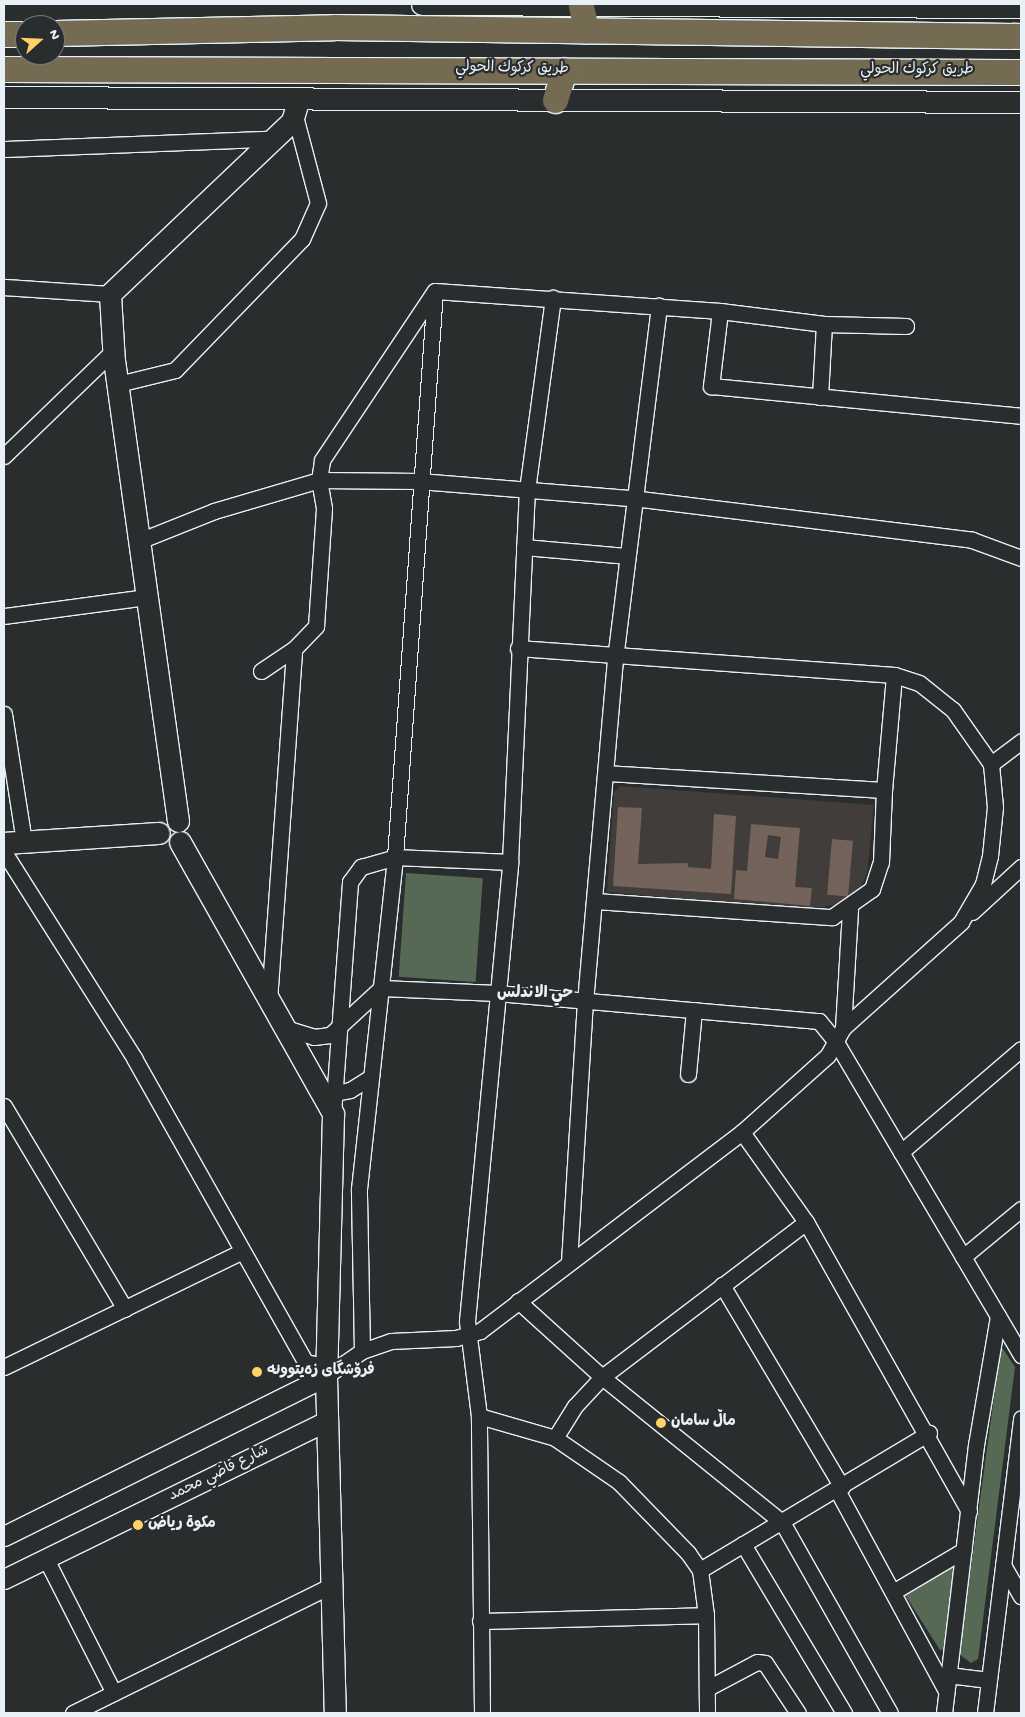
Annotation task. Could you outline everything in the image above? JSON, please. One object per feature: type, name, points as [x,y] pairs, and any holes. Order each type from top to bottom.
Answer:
[{"type":"highway","points":[[65,34],[584,18],[1021,36]]},
{"type":"highway","name":"طريق كركوك الحولي","points":[[4,69],[1021,72]]},
{"type":"highway","points":[[555,100],[564,70]]},
{"type":"main road","points":[[422,4],[584,18],[1021,6]]},
{"type":"main road","points":[[4,97],[297,107],[555,100],[1021,102]]},
{"type":"main road","points":[[180,842],[185,833],[178,821],[139,541],[114,350],[110,294],[268,139],[297,107]]},
{"type":"main road","points":[[159,833],[163,823],[178,821]]},
{"type":"main road","points":[[14,842],[159,833]]},
{"type":"main road","points":[[159,833],[167,844],[180,842]]},
{"type":"main road","points":[[180,842],[333,1114],[326,1371],[335,1713]]},
{"type":"street","points":[[118,384],[175,370],[302,239],[318,203],[297,107]]},
{"type":"street","points":[[4,149],[268,139]]},
{"type":"street","points":[[4,287],[110,294]]},
{"type":"street","points":[[435,291],[720,311],[824,324],[906,326]]},
{"type":"street","points":[[261,671],[294,649],[316,626],[324,508],[319,480],[322,460],[435,291]]},
{"type":"street","points":[[362,1351],[359,1190],[396,857],[420,481],[435,291]]},
{"type":"street","points":[[482,1713],[479,1416],[469,1336],[497,993],[510,862],[518,648],[527,490],[552,298]]},
{"type":"street","points":[[569,1262],[585,1002],[608,773],[616,651],[632,498],[659,306]]},
{"type":"street","points":[[720,311],[711,386],[1021,416]]},
{"type":"street","points":[[820,397],[824,324]]},
{"type":"street","points":[[4,456],[114,350]]},
{"type":"street","points":[[139,541],[214,511],[319,480],[420,481],[632,498],[972,540],[1021,558]]},
{"type":"street","points":[[524,547],[626,556]]},
{"type":"street","points":[[4,616],[147,597]]},
{"type":"street","points":[[518,648],[616,651],[894,675],[936,693],[991,764],[995,807],[990,856],[983,884],[961,922]]},
{"type":"street","points":[[269,1001],[294,649]]},
{"type":"street","points":[[595,901],[812,918],[832,917],[850,909],[872,889],[879,876],[887,793],[884,790],[894,675]]},
{"type":"street","points":[[4,714],[14,842]]},
{"type":"street","points":[[991,764],[1021,741]]},
{"type":"street","points":[[608,773],[884,790]]},
{"type":"street","points":[[4,852],[134,1058],[304,1362],[326,1371]]},
{"type":"street","points":[[333,1114],[350,882],[361,867],[396,857],[510,862]]},
{"type":"street","points":[[4,1536],[362,1351],[391,1341],[469,1336],[742,1132],[818,1065],[840,1035],[1021,867]]},
{"type":"street","points":[[840,1035],[850,909]]},
{"type":"street","points":[[285,1028],[314,1037],[340,1029],[381,988],[497,993],[585,1002],[811,1018],[840,1035],[901,1152],[1021,1355]]},
{"type":"street","points":[[688,1074],[694,1010]]},
{"type":"street","points":[[901,1152],[1021,1049]]},
{"type":"street","points":[[335,1093],[350,1090],[371,1077]]},
{"type":"street","points":[[4,1106],[124,1310]]},
{"type":"street","points":[[742,1132],[806,1222],[929,1433],[969,1511]]},
{"type":"street","points":[[963,1257],[1021,1210]]},
{"type":"street","points":[[555,1438],[575,1406],[602,1377],[806,1222]]},
{"type":"street","points":[[5,1363],[124,1310],[241,1252]]},
{"type":"street","points":[[722,1285],[839,1488],[946,1691]]},
{"type":"street","points":[[518,1300],[602,1377],[782,1522],[890,1713]]},
{"type":"street","points":[[944,1713],[969,1511],[998,1316]]},
{"type":"street","points":[[479,1416],[555,1438],[619,1482],[700,1570],[706,1615],[708,1713]]},
{"type":"street","points":[[985,1713],[1021,1418]]},
{"type":"street","name":"شارع قاضي محمد","points":[[4,1579],[327,1421]]},
{"type":"street","points":[[700,1570],[929,1433]]},
{"type":"street","points":[[743,1544],[844,1713]]},
{"type":"street","points":[[893,1592],[964,1550]]},
{"type":"street","points":[[46,1559],[114,1693]]},
{"type":"street","points":[[1003,1565],[1021,1596]]},
{"type":"street","points":[[73,1713],[332,1585]]},
{"type":"street","points":[[480,1621],[706,1615]]},
{"type":"street","points":[[708,1688],[757,1662],[765,1663],[798,1713]]},
{"type":"street","points":[[948,1675],[989,1680]]},
{"type":"shaded area","points":[[621,786],[874,805],[867,874],[859,890],[838,904],[806,910],[607,892],[614,792]]},
{"type":"green space","points":[[406,873],[483,878],[476,982],[399,977]]},
{"type":"green space","points":[[1001,1346],[1015,1367],[978,1659],[971,1663],[959,1654]]},
{"type":"green space","points":[[955,1564],[948,1648],[940,1650],[905,1595]]},
{"type":"building","points":[[618,807],[642,808],[638,864],[688,863],[688,867],[711,869],[714,814],[736,816],[731,894],[613,886]]},
{"type":"building","points":[[751,824],[800,828],[795,887],[812,888],[810,906],[734,899],[736,870],[747,871]],"holes":[[[768,835],[781,837],[778,859],[765,857]]]},
{"type":"building","points":[[832,839],[853,841],[848,897],[827,895]]},
{"type":"place","name":"فرۆشگای زەیتوونە","points":[[257,1372]]},
{"type":"place","name":"ماڵ سامان","points":[[661,1423]]},
{"type":"place","name":"مكوة رياض","points":[[138,1525]]},
{"type":"district","name":"حي الاندلس","points":[[535,995]]}]
